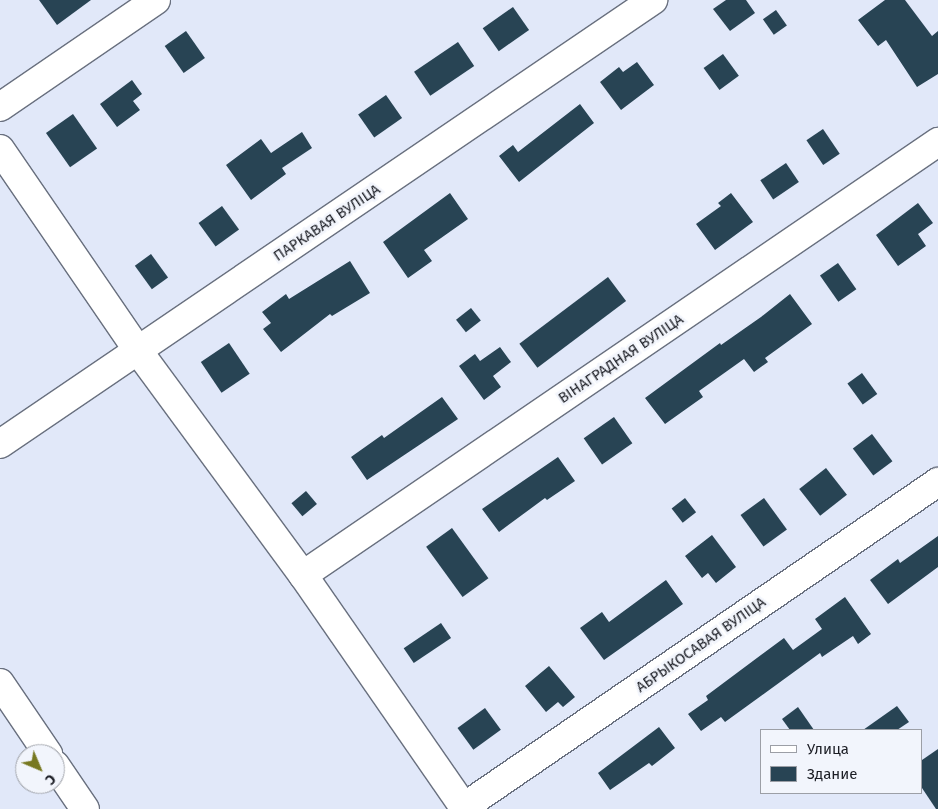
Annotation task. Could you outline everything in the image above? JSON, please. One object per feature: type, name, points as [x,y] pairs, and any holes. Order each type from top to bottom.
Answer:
[{"type":"street","points":[[0,106],[156,0]]},
{"type":"street","name":"ПАРКАВАЯ ВУЛІЦА","points":[[0,444],[139,352],[653,0]]},
{"type":"street","name":"ВІНАГРАДНАЯ ВУЛІЦА","points":[[303,575],[937,144]]},
{"type":"street","points":[[0,149],[139,352],[303,575],[465,808]]},
{"type":"street","name":"АБРЫКОСАВАЯ ВУЛІЦА","points":[[465,808],[938,482]]},
{"type":"street","points":[[0,683],[41,744]]},
{"type":"street","points":[[65,780],[84,809]]},
{"type":"building","points":[[39,0],[91,0],[57,25]]},
{"type":"building","points":[[726,0],[746,0],[755,13],[730,31],[713,9]]},
{"type":"building","points":[[885,0],[905,0],[932,36],[938,31],[938,74],[917,87],[886,40],[878,46],[858,20]]},
{"type":"building","points":[[513,7],[529,30],[499,51],[483,28]]},
{"type":"building","points":[[776,10],[787,26],[774,35],[763,19]]},
{"type":"building","points":[[186,31],[205,58],[184,73],[165,46]]},
{"type":"building","points":[[458,42],[474,66],[430,96],[414,72]]},
{"type":"building","points":[[723,54],[739,76],[719,90],[704,68]]},
{"type":"building","points":[[637,62],[654,85],[621,110],[600,82],[619,67],[623,72]]},
{"type":"building","points":[[132,80],[142,94],[133,101],[140,110],[117,127],[100,104]]},
{"type":"building","points":[[386,95],[402,118],[374,137],[358,115]]},
{"type":"building","points":[[580,104],[594,123],[519,182],[499,156],[513,145],[518,152]]},
{"type":"building","points":[[73,114],[97,148],[70,167],[46,133]]},
{"type":"building","points":[[823,129],[840,154],[823,165],[806,140]]},
{"type":"building","points":[[302,132],[312,148],[282,168],[286,174],[251,200],[226,165],[261,139],[271,153]]},
{"type":"building","points":[[786,163],[799,182],[773,199],[760,180]]},
{"type":"building","points":[[450,193],[468,219],[424,250],[432,261],[408,278],[383,242]]},
{"type":"building","points":[[731,193],[753,222],[715,250],[696,224],[721,206],[718,203]]},
{"type":"building","points":[[918,203],[933,223],[918,234],[926,246],[898,266],[876,235]]},
{"type":"building","points":[[222,206],[239,229],[216,247],[199,223]]},
{"type":"building","points":[[151,254],[168,277],[152,289],[135,266]]},
{"type":"building","points":[[350,261],[370,293],[332,316],[330,314],[281,352],[263,329],[271,323],[262,312],[286,294],[289,299]]},
{"type":"building","points":[[838,263],[856,289],[838,302],[820,276]]},
{"type":"building","points":[[608,277],[626,301],[537,368],[519,344]]},
{"type":"building","points":[[790,294],[812,324],[765,358],[768,362],[754,372],[744,359],[699,391],[703,397],[665,424],[645,398],[720,343],[721,345],[761,317]]},
{"type":"building","points":[[471,308],[481,321],[466,332],[456,320]]},
{"type":"building","points":[[229,343],[250,374],[222,393],[201,362]]},
{"type":"building","points":[[500,347],[511,362],[493,376],[501,387],[484,400],[459,366],[475,354],[480,361]]},
{"type":"building","points":[[862,373],[877,394],[863,405],[847,384]]},
{"type":"building","points":[[442,397],[458,419],[367,480],[351,457],[382,435],[384,438]]},
{"type":"building","points":[[614,417],[632,443],[602,464],[584,438]]},
{"type":"building","points":[[872,434],[892,461],[873,476],[853,448]]},
{"type":"building","points":[[558,457],[575,481],[547,500],[545,498],[499,532],[482,509]]},
{"type":"building","points":[[826,468],[847,495],[820,516],[799,489]]},
{"type":"building","points":[[306,491],[317,504],[302,516],[291,503]]},
{"type":"building","points":[[685,498],[696,512],[683,523],[672,508]]},
{"type":"building","points":[[764,498],[787,530],[763,547],[741,515]]},
{"type":"building","points":[[452,528],[488,578],[463,597],[426,547]]},
{"type":"building","points":[[712,535],[736,567],[716,583],[708,573],[702,578],[685,556]]},
{"type":"building","points":[[938,536],[938,567],[888,604],[870,580],[898,559],[900,563]]},
{"type":"building","points":[[666,580],[683,604],[604,660],[580,628],[602,612],[609,622]]},
{"type":"building","points":[[845,597],[871,634],[858,644],[853,636],[822,657],[820,653],[725,722],[721,717],[701,731],[688,714],[708,700],[706,696],[784,638],[793,650],[822,629],[815,619]]},
{"type":"building","points":[[441,623],[451,638],[414,663],[404,648]]},
{"type":"building","points":[[549,666],[575,697],[563,707],[558,702],[546,712],[525,686]]},
{"type":"building","points":[[897,706],[909,722],[898,729],[864,729]]},
{"type":"building","points":[[798,707],[813,729],[789,729],[782,719]]},
{"type":"building","points":[[485,708],[501,730],[473,750],[457,728]]},
{"type":"building","points":[[659,727],[675,748],[652,766],[649,763],[610,790],[598,773]]},
{"type":"building","points":[[938,749],[938,809],[936,809],[923,790],[923,759]]}]
